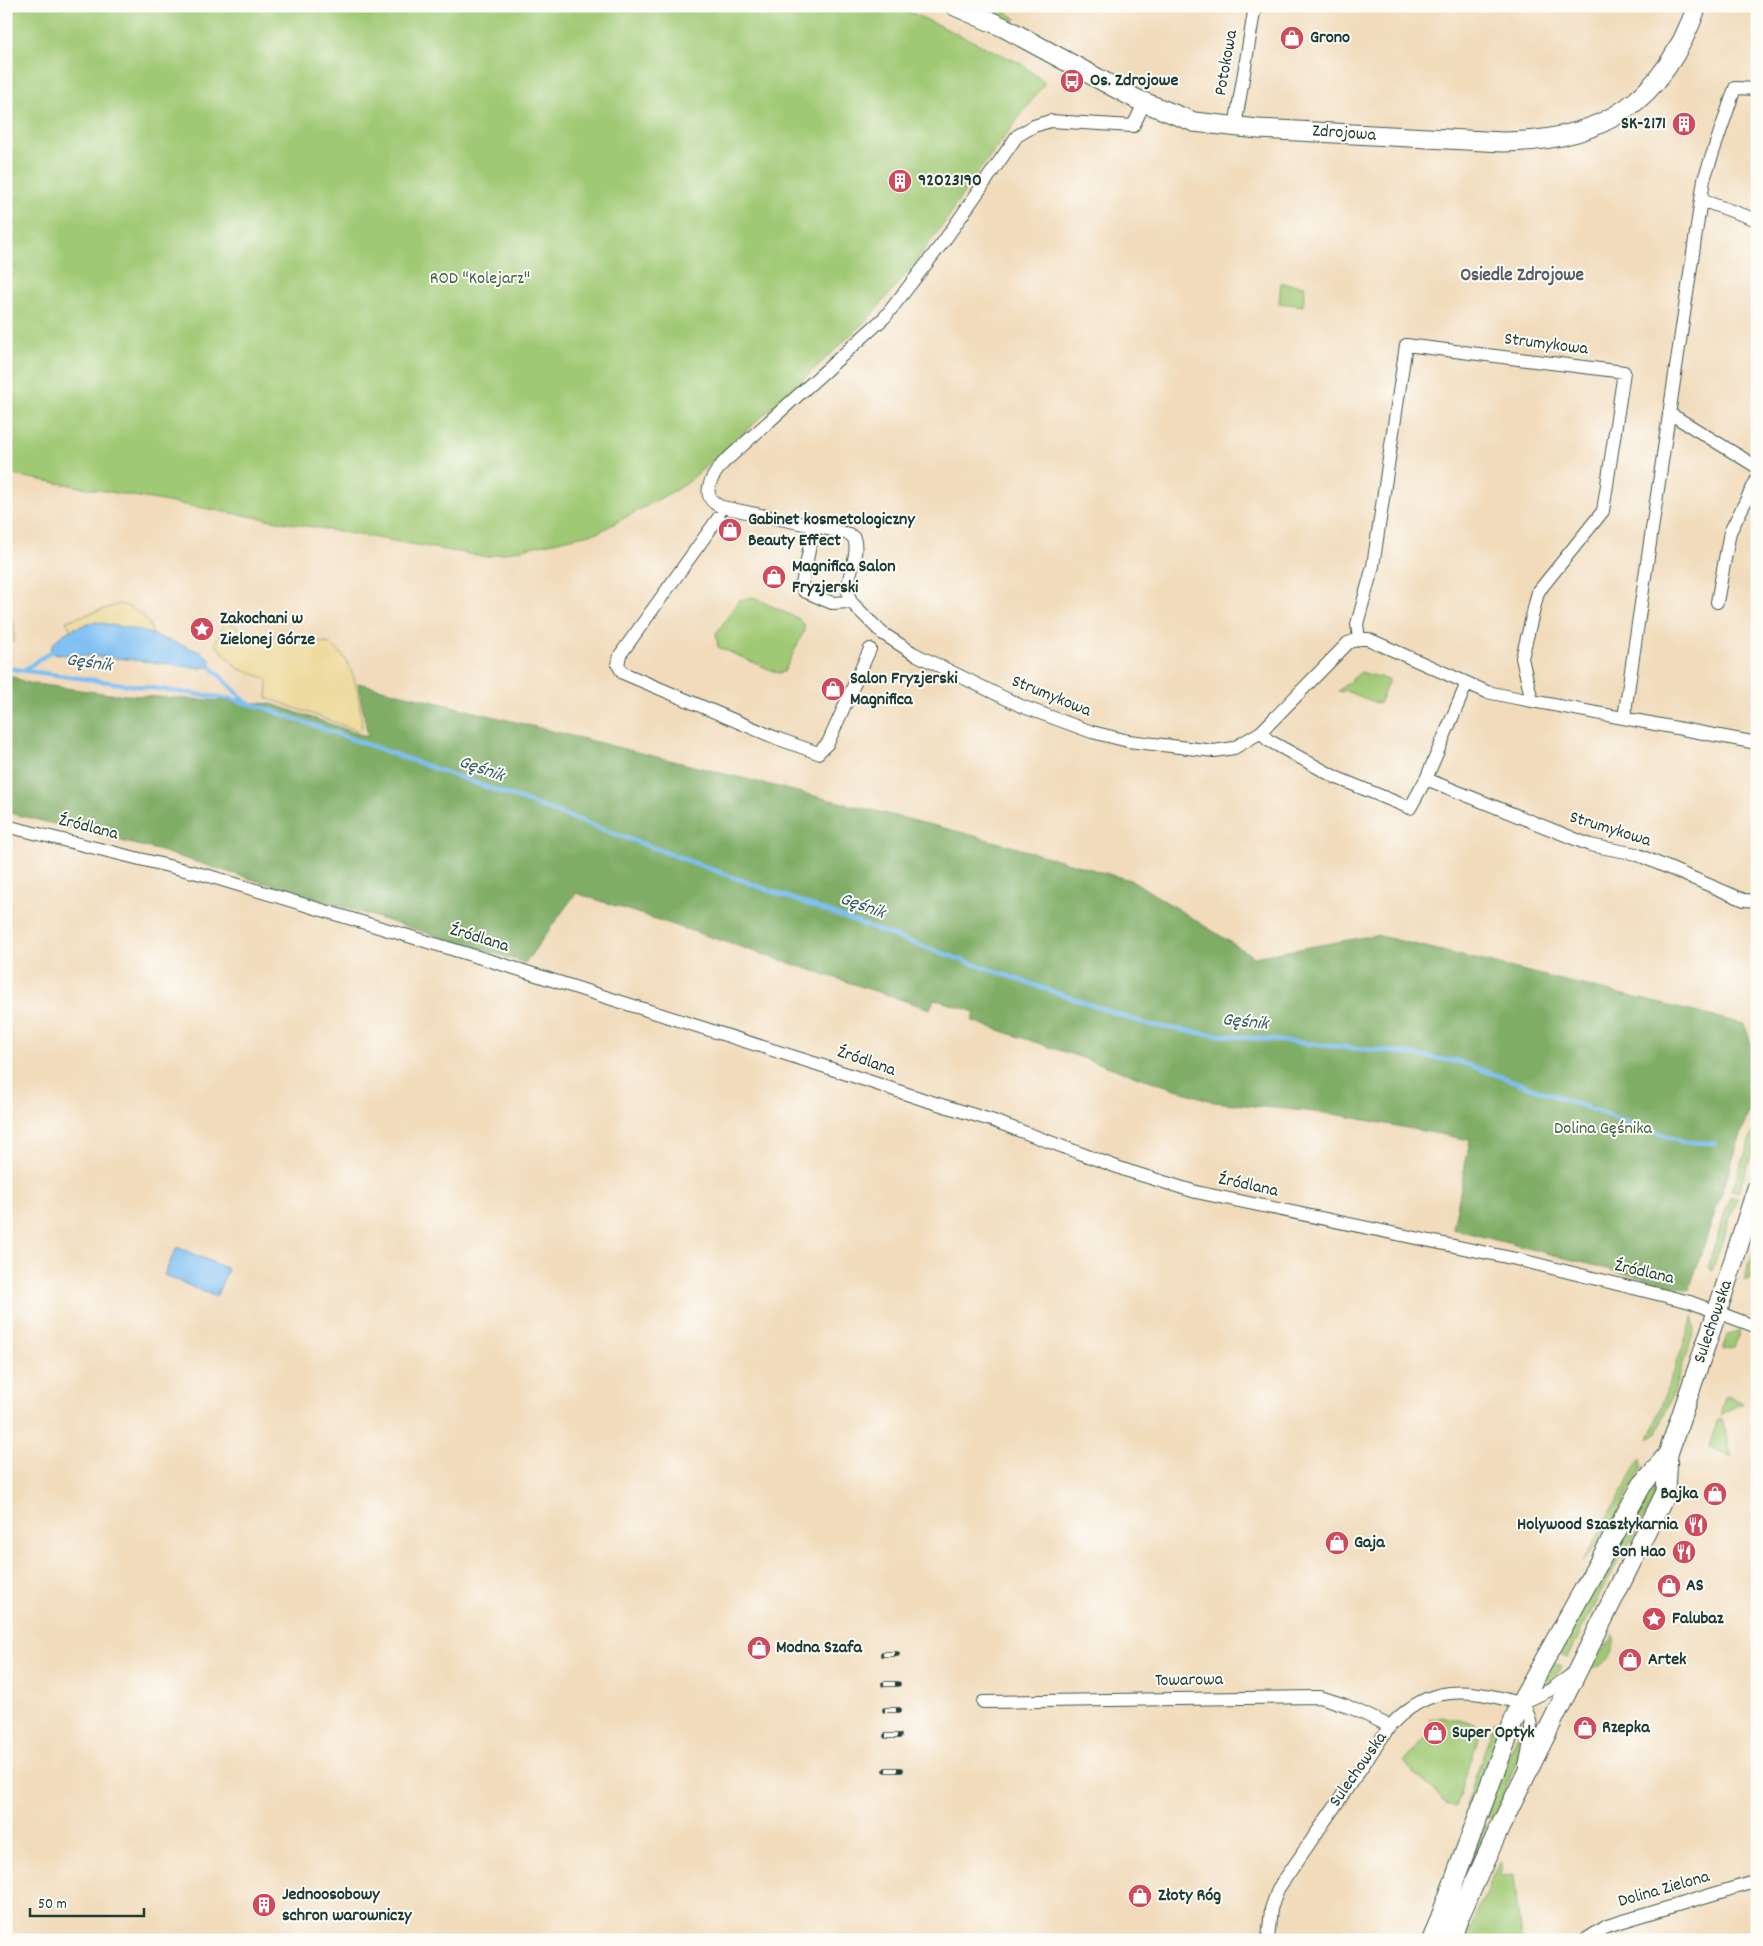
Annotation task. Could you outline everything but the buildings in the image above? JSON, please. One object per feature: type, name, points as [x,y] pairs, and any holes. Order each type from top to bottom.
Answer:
[{"type":"street","name":"Zdrojowa","points":[[955,6],[1003,27],[1144,102],[1194,122],[1235,127],[1503,142],[1531,142],[1571,134],[1612,119],[1624,111],[1655,81],[1676,52],[1697,6]]},
{"type":"street","name":"Potokowa","points":[[1235,127],[1255,6]]},
{"type":"street","points":[[1624,718],[1701,200],[1710,157],[1735,88],[1757,89]]},
{"type":"street","points":[[814,526],[802,588],[812,595],[832,603],[851,602],[847,589],[854,552],[854,538],[850,534],[814,526],[722,506],[711,500],[708,494],[710,481],[722,463],[885,317],[944,241],[1018,136],[1034,126],[1050,121],[1133,126],[1144,102]]},
{"type":"street","points":[[1701,200],[1757,220]]},
{"type":"street","name":"Strumykowa","points":[[851,602],[882,633],[913,653],[1021,706],[1092,732],[1128,741],[1214,751],[1234,748],[1261,732],[1348,643],[1359,639],[1357,624],[1373,566],[1406,345],[1624,372],[1603,511],[1538,592],[1522,658],[1532,701]]},
{"type":"street","points":[[1669,413],[1757,467]]},
{"type":"street","points":[[1717,602],[1730,532],[1757,479]]},
{"type":"street","points":[[719,517],[620,655],[618,665],[623,673],[776,738],[818,753],[828,743],[870,649]]},
{"type":"street","points":[[1359,639],[1368,639],[1487,692],[1757,743]]},
{"type":"street","points":[[1261,732],[1268,740],[1336,777],[1410,808],[1426,779],[1467,682]]},
{"type":"street","name":"Strumykowa","points":[[1426,779],[1590,845],[1636,854],[1744,900],[1757,900]]},
{"type":"street","name":"Źródlana","points":[[6,826],[208,876],[503,964],[994,1121],[1124,1170],[1196,1192],[1516,1259],[1690,1302],[1757,1327]]},
{"type":"street","name":"Sulechowska","points":[[1451,1940],[1476,1877],[1666,1492],[1668,1454],[1757,1188]]},
{"type":"street","name":"Sulechowska","points":[[1432,1940],[1520,1704],[1642,1485],[1668,1454]]},
{"type":"street","name":"Sulechowska","points":[[1520,1704],[1550,1690],[1579,1668]]},
{"type":"street","name":"Sulechowska","points":[[1268,1940],[1271,1909],[1278,1889],[1390,1726],[1408,1707],[1442,1694],[1482,1693],[1520,1704],[1527,1711],[1530,1725],[1529,1749],[1521,1784]]},
{"type":"street","name":"Towarowa","points":[[983,1702],[1320,1696],[1346,1705],[1390,1726]]},
{"type":"street","name":"Dolina Zielona","points":[[1585,1940],[1614,1923],[1757,1881]]},
{"type":"green space","name":"ROD \"Kolejarz\"","points":[[6,6],[897,6],[1022,64],[1045,83],[966,188],[950,215],[910,269],[871,316],[783,398],[686,484],[599,532],[486,557],[6,474]]},
{"type":"green space","points":[[980,6],[998,6],[1016,19],[1012,22]]},
{"type":"green space","points":[[1281,283],[1305,286],[1303,306],[1279,303]]},
{"type":"green space","points":[[753,597],[799,619],[804,624],[804,631],[784,672],[778,673],[718,647],[716,634],[739,600]]},
{"type":"green space","points":[[1361,672],[1389,680],[1379,704],[1344,690],[1343,692],[1338,691]]},
{"type":"green space","name":"Dolina Gęśnika","points":[[6,674],[28,683],[110,694],[272,704],[368,737],[358,683],[968,834],[1133,881],[1254,957],[1376,935],[1744,1024],[1757,1059],[1757,1087],[1689,1290],[1453,1229],[1470,1140],[1334,1114],[1214,1102],[972,1021],[975,1012],[934,999],[930,1009],[576,893],[525,963],[157,850],[6,812]]},
{"type":"green space","points":[[1757,1122],[1757,1140],[1738,1192],[1732,1190]]},
{"type":"green space","points":[[1730,1196],[1737,1198],[1712,1271],[1709,1268],[1710,1261]]},
{"type":"green space","points":[[1757,1241],[1757,1266],[1753,1277],[1744,1281]]},
{"type":"green space","points":[[1694,1316],[1695,1328],[1673,1393],[1657,1433],[1649,1439]]},
{"type":"green space","points":[[1740,1331],[1734,1348],[1723,1350],[1728,1335]]},
{"type":"green space","points":[[1728,1395],[1743,1403],[1720,1415],[1725,1396]]},
{"type":"green space","points":[[1721,1419],[1732,1457],[1710,1447],[1717,1421]]},
{"type":"green space","points":[[1641,1458],[1642,1468],[1607,1532],[1583,1561]]},
{"type":"green space","points":[[1659,1471],[1659,1482],[1651,1506],[1610,1575],[1567,1658],[1556,1653]]},
{"type":"green space","points":[[1614,1634],[1613,1646],[1609,1657],[1595,1668],[1589,1669]]},
{"type":"green space","points":[[1552,1662],[1562,1666],[1550,1682],[1540,1687]]},
{"type":"green space","points":[[1441,1716],[1475,1724],[1480,1734],[1455,1807],[1446,1803],[1403,1763],[1424,1738],[1433,1745],[1446,1728],[1438,1722],[1433,1727],[1429,1720]]},
{"type":"green space","points":[[1495,1720],[1497,1738],[1470,1811],[1466,1807],[1467,1801]]},
{"type":"green space","points":[[1524,1721],[1525,1735],[1522,1747],[1494,1818],[1486,1817],[1521,1723]]},
{"type":"green space","points":[[1483,1825],[1489,1828],[1469,1871],[1466,1870]]},
{"type":"green space","points":[[1501,1861],[1501,1876],[1514,1875],[1521,1940],[1467,1940],[1479,1907]]},
{"type":"sand","points":[[120,604],[132,608],[146,619],[153,637],[124,628],[89,626],[71,630],[66,621]]},
{"type":"sand","points":[[6,618],[14,621],[14,642],[6,642]]},
{"type":"sand","points":[[225,620],[244,631],[330,644],[339,651],[346,660],[355,681],[362,728],[359,731],[267,698],[268,683],[265,678],[239,669],[215,644]]},
{"type":"water","points":[[96,622],[139,630],[201,652],[210,659],[211,667],[200,668],[117,658],[54,654],[51,647],[65,633],[77,627]]},
{"type":"water","points":[[177,1247],[228,1269],[216,1297],[164,1275]]},
{"type":"waterway","points":[[24,670],[52,651]]},
{"type":"waterway","points":[[211,667],[246,702]]},
{"type":"waterway","name":"Gęśnik","points":[[6,668],[231,699],[262,707],[523,800],[902,939],[1146,1024],[1199,1033],[1394,1052],[1460,1062],[1683,1142],[1714,1143]]},
{"type":"railway","points":[[883,1654],[897,1654]]},
{"type":"railway","points":[[884,1684],[898,1684]]},
{"type":"railway","points":[[885,1710],[899,1710]]},
{"type":"railway","points":[[886,1736],[899,1736]]},
{"type":"railway","points":[[886,1770],[901,1770]]},
{"type":"place","name":"Grono","points":[[1292,38]]},
{"type":"place","name":"Os. Zdrojowe","points":[[1072,81]]},
{"type":"place","name":"SK-2171","points":[[1684,124]]},
{"type":"place","name":"92023190","points":[[900,181]]},
{"type":"place","name":"Gabinet kosmetologiczny Beauty Effect","points":[[730,530]]},
{"type":"place","name":"Magnifica Salon Fryzjerski","points":[[774,577]]},
{"type":"place","name":"Zakochani w Zielonej Górze","points":[[202,629]]},
{"type":"place","name":"Salon Fryzjerski Magnifica","points":[[833,689]]},
{"type":"place","name":"Bajka","points":[[1715,1494]]},
{"type":"place","name":"Holywood Szaszłykarnia","points":[[1696,1525]]},
{"type":"place","name":"Gaja","points":[[1337,1543]]},
{"type":"place","name":"Son Hao","points":[[1684,1552]]},
{"type":"place","name":"AS","points":[[1669,1586]]},
{"type":"place","name":"Falubaz","points":[[1654,1619]]},
{"type":"place","name":"Modna Szafa","points":[[759,1648]]},
{"type":"place","name":"Artek","points":[[1630,1660]]},
{"type":"place","name":"Rzepka","points":[[1585,1728]]},
{"type":"place","name":"Super Optyk","points":[[1435,1733]]},
{"type":"place","name":"Złoty Róg","points":[[1140,1896]]},
{"type":"place","name":"Jednoosobowy schron warowniczy","points":[[264,1905]]},
{"type":"district","name":"Osiedle Zdrojowe","points":[[1522,276]]}]
